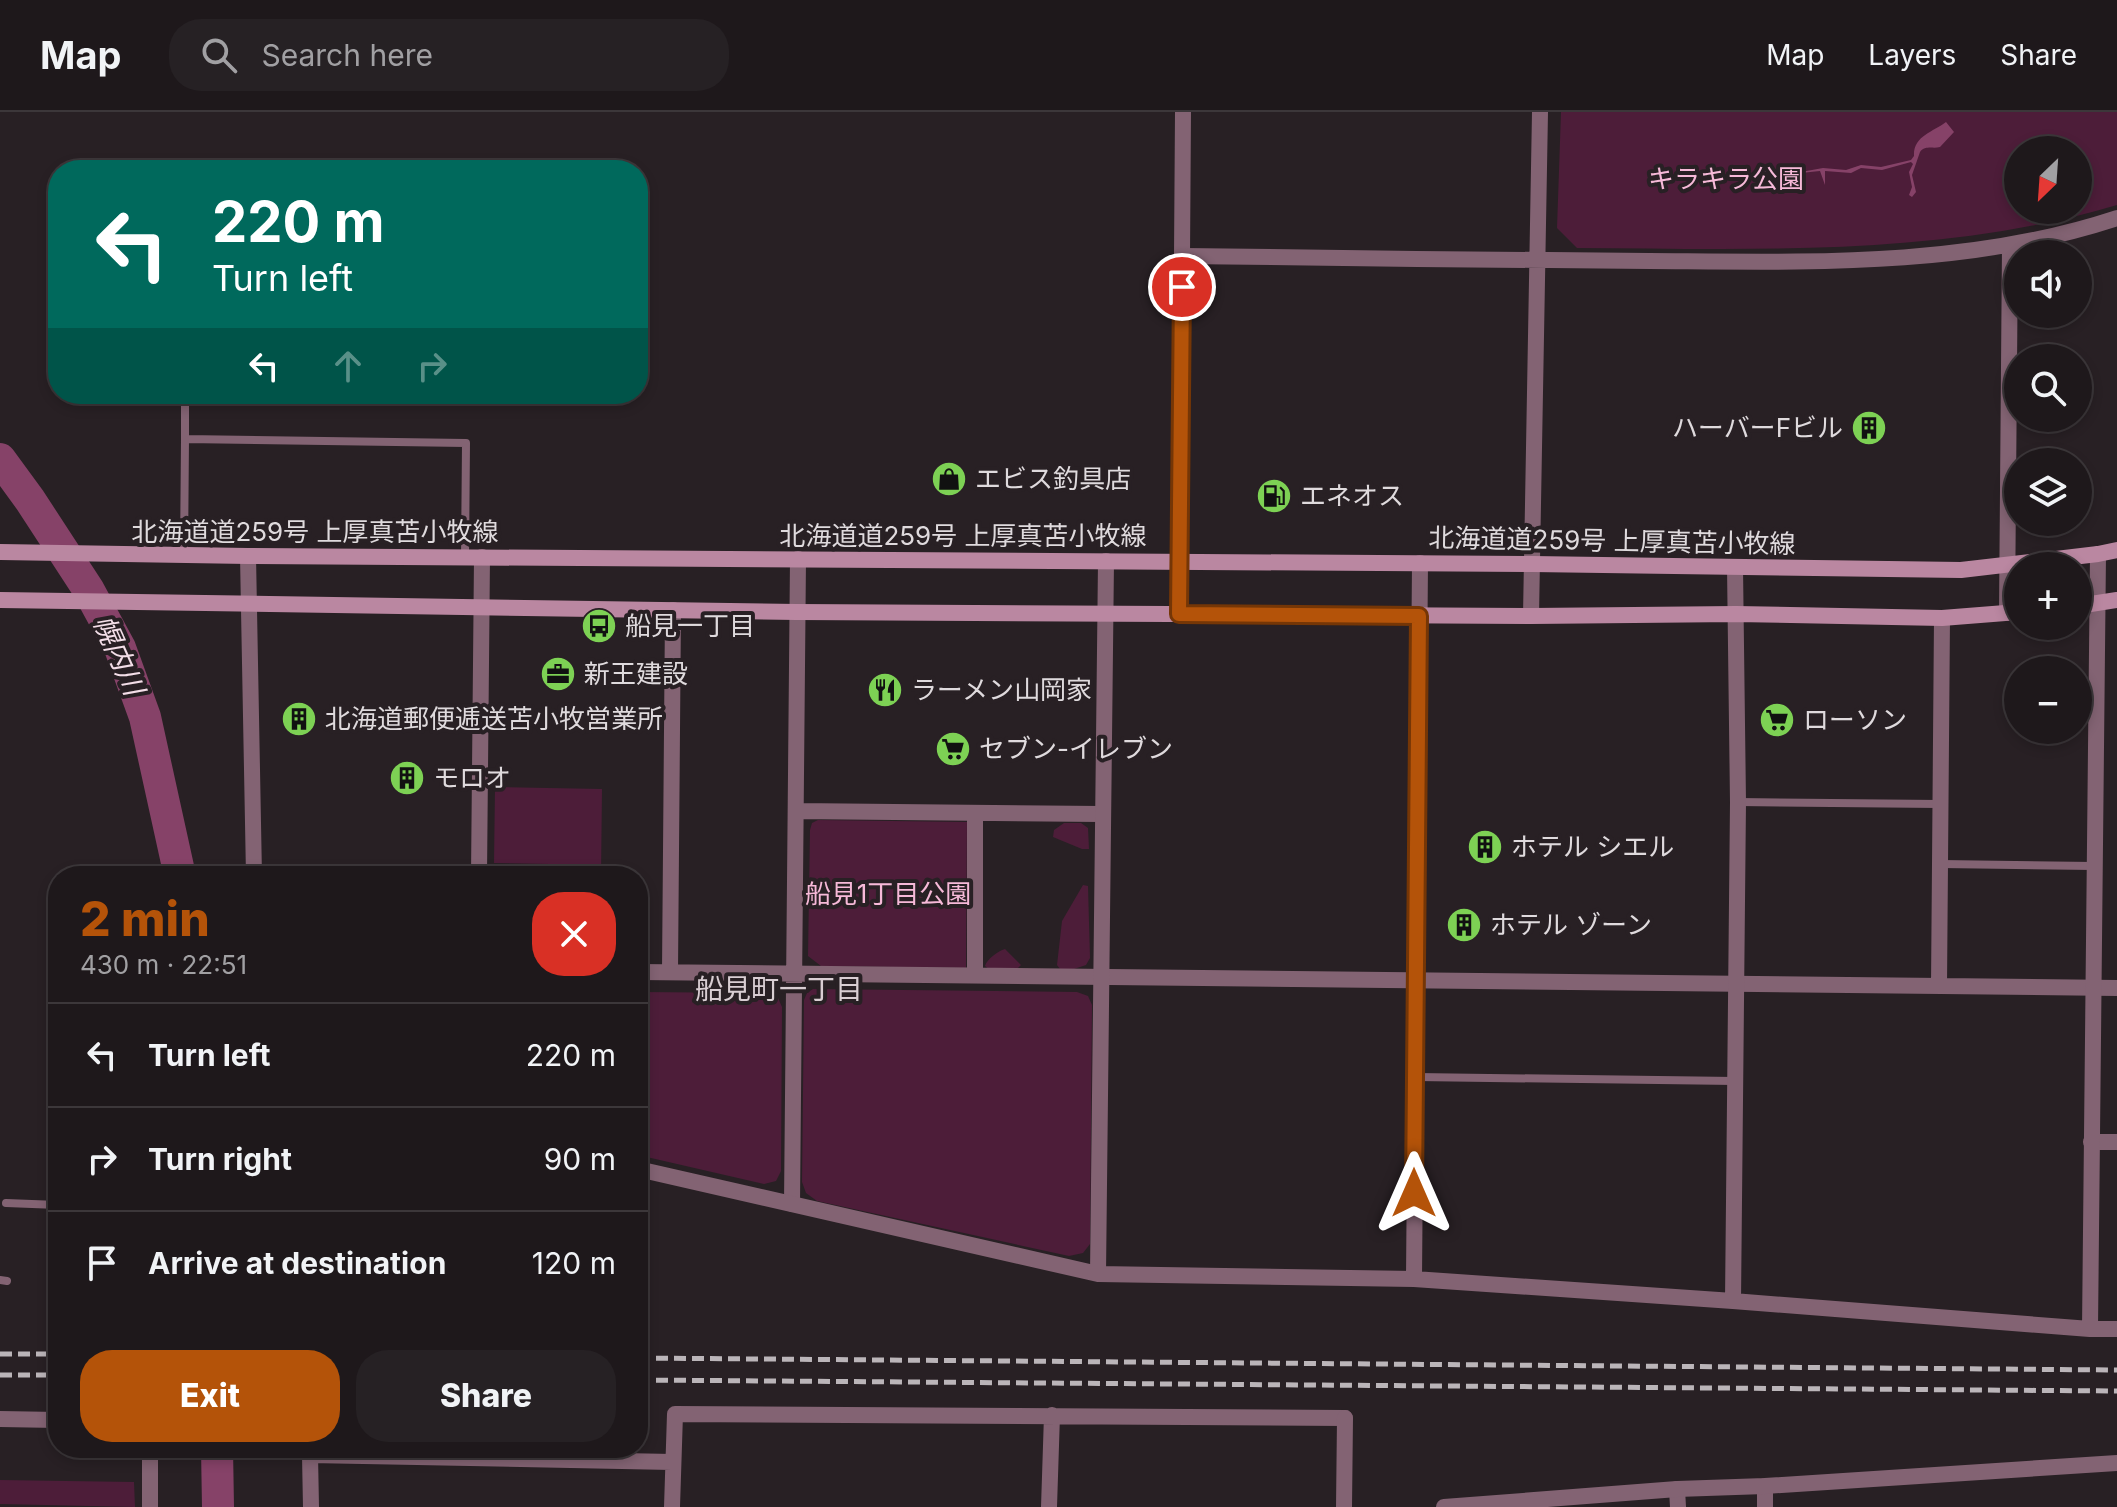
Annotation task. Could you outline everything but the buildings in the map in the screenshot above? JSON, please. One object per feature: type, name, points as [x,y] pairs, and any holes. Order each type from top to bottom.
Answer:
[{"type":"main road","name":"北海道道259号 上厚真苫小牧線","points":[[2092,555],[2117,550]]},
{"type":"main road","name":"北海道道259号 上厚真苫小牧線","points":[[0,552],[1961,570],[2004,566]]},
{"type":"main road","points":[[0,600],[797,612],[1419,616],[1736,614],[1942,618],[2004,614]]},
{"type":"main road","points":[[2092,605],[2117,600]]},
{"type":"street","points":[[1179,614],[1183,112]]},
{"type":"street","points":[[1531,616],[1540,112]]},
{"type":"street","points":[[2030,240],[2117,218]]},
{"type":"street","points":[[1182,256],[1796,262],[1910,258],[2004,246]]},
{"type":"street","points":[[2007,552],[2009,328]]},
{"type":"street","points":[[2090,1329],[2098,554]]},
{"type":"street","points":[[248,556],[254,866]]},
{"type":"street","points":[[473,557],[481,607],[479,866]]},
{"type":"street","points":[[792,1204],[798,559]]},
{"type":"street","points":[[1098,1274],[1106,561]]},
{"type":"street","points":[[1414,1279],[1420,563]]},
{"type":"street","points":[[1733,1301],[1738,802],[1735,567]]},
{"type":"street","points":[[670,972],[673,610]]},
{"type":"street","points":[[1939,986],[1942,618]]},
{"type":"street","points":[[796,811],[1101,814]]},
{"type":"street","points":[[975,813],[975,975]]},
{"type":"street","points":[[648,972],[2117,988]]},
{"type":"street","points":[[2091,1142],[2117,1142]]},
{"type":"street","points":[[648,1171],[1098,1274],[1414,1279],[2117,1329]]},
{"type":"street","points":[[672,1507],[675,1414],[1345,1418],[1344,1507]]},
{"type":"street","points":[[1049,1507],[1052,1415]]},
{"type":"street","points":[[0,1419],[48,1420]]},
{"type":"street","points":[[150,1458],[150,1507]]},
{"type":"street","points":[[310,1458],[311,1507]]},
{"type":"street","points":[[465,1458],[672,1462]]},
{"type":"street","points":[[1444,1507],[1677,1489],[2117,1463]]},
{"type":"street","points":[[1765,1486],[1765,1507]]},
{"type":"street","points":[[1677,1489],[1678,1507]]},
{"type":"lane","points":[[184,556],[185,404]]},
{"type":"lane","points":[[185,439],[466,443],[473,557]]},
{"type":"lane","points":[[1738,802],[1940,804]]},
{"type":"lane","points":[[1940,864],[2094,866]]},
{"type":"lane","points":[[1415,1077],[1735,1081]]},
{"type":"lane","points":[[6,1203],[48,1205]]},
{"type":"green space","name":"キラキラ公園","points":[[1561,112],[2117,112],[2117,205],[2092,211],[2092,136],[2004,136],[2004,224],[2040,224],[1917,242],[1849,246],[1781,249],[1577,248],[1557,228]]},
{"type":"green space","points":[[495,787],[602,789],[601,866],[494,863]]},
{"type":"green space","name":"船見1丁目公園","points":[[818,820],[967,822],[966,968],[821,966],[808,956],[810,830],[812,823]]},
{"type":"green space","points":[[1064,823],[1081,823],[1088,828],[1089,849],[1053,837],[1054,830]]},
{"type":"green space","points":[[1083,885],[1088,886],[1090,958],[1086,965],[1060,969],[1057,965],[1062,921]]},
{"type":"green space","points":[[1005,949],[1021,965],[1017,969],[990,970],[985,966],[993,956]]},
{"type":"green space","points":[[813,989],[1077,992],[1088,996],[1092,1005],[1090,1244],[1083,1253],[1069,1256],[817,1201],[806,1193],[802,1182],[804,1000]]},
{"type":"green space","points":[[648,992],[767,993],[778,998],[782,1007],[781,1171],[776,1181],[764,1184],[648,1157]]},
{"type":"green space","points":[[0,1480],[134,1482],[135,1507],[0,1504]]},
{"type":"shaded area","points":[[1946,122],[1954,132],[1940,147],[1920,152],[1912,175],[1916,192],[1912,197],[1909,195],[1912,187],[1911,162],[1882,170],[1861,168],[1851,173],[1825,171],[1825,185],[1820,171],[1770,176],[1763,181],[1757,175],[1762,170],[1779,175],[1823,168],[1846,170],[1861,165],[1881,167],[1911,160],[1920,139]]},
{"type":"waterway","name":"幌内川","points":[[0,459],[88,589],[120,648],[145,717],[178,866]]},
{"type":"waterway","name":"幌内川","points":[[217,1458],[218,1507]]},
{"type":"railway","points":[[0,1354],[48,1354]]},
{"type":"railway","points":[[648,1358],[2117,1370]]},
{"type":"railway","points":[[0,1375],[48,1375]]},
{"type":"railway","points":[[648,1380],[2117,1391]]},
{"type":"place","name":"ハーバーFビル","points":[[1869,428]]},
{"type":"place","name":"エビス釣具店","points":[[949,479]]},
{"type":"place","name":"エネオス","points":[[1274,496]]},
{"type":"place","name":"船見一丁目","points":[[599,626]]},
{"type":"place","name":"新王建設","points":[[558,674]]},
{"type":"place","name":"ラーメン山岡家","points":[[885,690]]},
{"type":"place","name":"北海道郵便逓送苫小牧営業所","points":[[299,719]]},
{"type":"place","name":"ローソン","points":[[1777,720]]},
{"type":"place","name":"セブン-イレブン","points":[[953,749]]},
{"type":"place","name":"モロオ","points":[[407,778]]},
{"type":"place","name":"ホテル シエル","points":[[1485,847]]},
{"type":"place","name":"ホテル ゾーン","points":[[1464,925]]},
{"type":"district","name":"船見町一丁目","points":[[779,989]]},
{"type":"route","points":[[1182,287],[1179,614],[1419,616],[1414,1193]]}]
